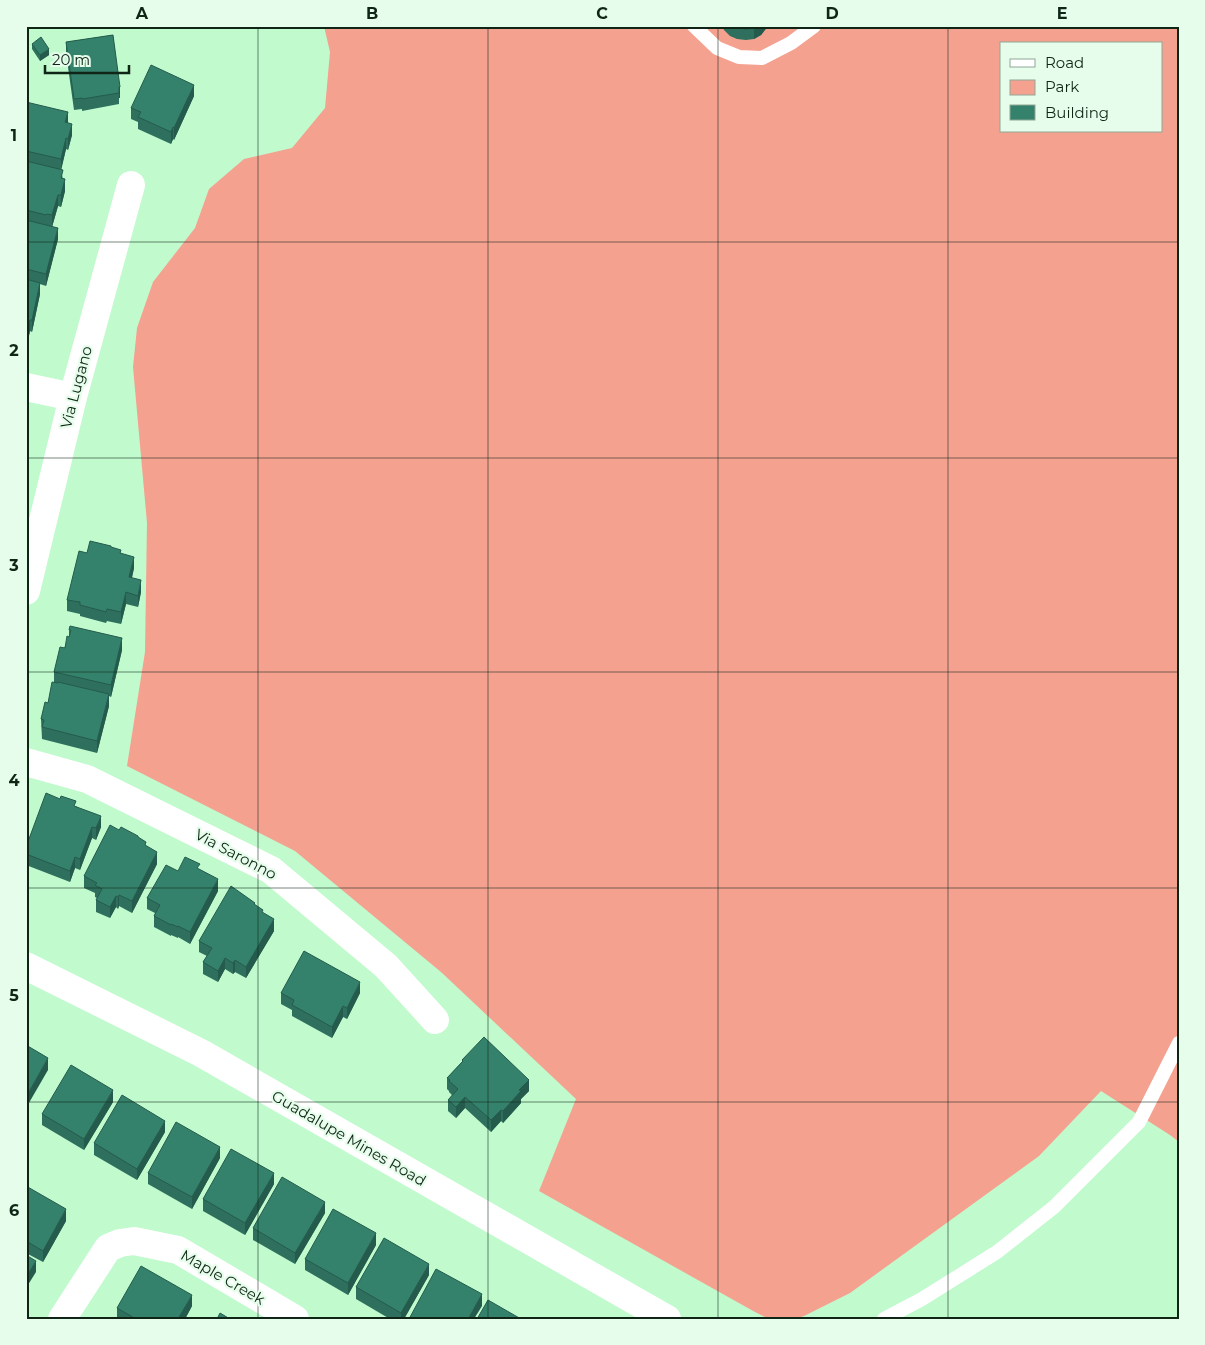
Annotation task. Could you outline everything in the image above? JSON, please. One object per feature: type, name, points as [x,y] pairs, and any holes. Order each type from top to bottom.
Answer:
[{"type":"street","name":"Via Lugano","points":[[26,591],[73,397],[131,185]]},
{"type":"street","points":[[26,387],[73,397]]},
{"type":"street","name":"Via Saronno","points":[[26,762],[87,779],[271,870],[386,966],[434,1020]]},
{"type":"street","name":"Guadalupe Mines Road","points":[[26,966],[201,1053],[667,1319]]},
{"type":"street","name":"Maple Creek","points":[[62,1319],[108,1248],[120,1243],[134,1241],[178,1250],[294,1319]]},
{"type":"lane","points":[[694,26],[717,48],[739,57],[762,58],[790,43],[814,26]]},
{"type":"lane","points":[[884,1319],[922,1299],[997,1252],[1054,1207],[1138,1122],[1179,1043]]},
{"type":"green space","points":[[324,26],[1179,26],[1179,1142],[1101,1091],[1039,1156],[850,1293],[795,1319],[769,1319],[539,1191],[576,1099],[441,972],[295,851],[127,766],[145,652],[147,523],[133,367],[137,328],[153,282],[195,228],[209,189],[244,159],[292,148],[325,108],[330,52]]},
{"type":"building","points":[[734,26],[757,26],[746,29]]},
{"type":"building","points":[[113,35],[120,87],[119,93],[74,99],[66,42]]},
{"type":"building","points":[[41,37],[49,49],[40,55],[32,44]]},
{"type":"building","points":[[151,65],[194,85],[171,132],[138,117],[141,112],[131,108]]},
{"type":"building","points":[[26,102],[68,112],[65,122],[72,124],[68,139],[66,138],[61,159],[26,151]]},
{"type":"building","points":[[26,161],[63,170],[61,178],[65,179],[61,195],[58,195],[52,215],[26,210]]},
{"type":"building","points":[[26,220],[58,228],[46,274],[26,269]]},
{"type":"building","points":[[26,279],[40,283],[32,320],[30,320],[28,329],[26,328]]},
{"type":"building","points":[[90,541],[111,546],[121,550],[120,553],[134,557],[129,577],[141,580],[138,596],[126,592],[121,612],[107,609],[106,612],[80,605],[80,602],[67,600],[79,551],[87,553]]},
{"type":"building","points":[[70,626],[122,638],[111,685],[54,672],[60,647],[65,648],[67,636],[69,637]]},
{"type":"building","points":[[52,682],[109,694],[97,741],[42,727],[44,720],[41,719],[45,702],[48,703]]},
{"type":"building","points":[[46,793],[60,799],[61,796],[76,801],[74,806],[101,816],[96,828],[92,827],[80,859],[75,857],[70,871],[26,854],[26,847]]},
{"type":"building","points":[[110,825],[119,830],[121,827],[138,836],[146,842],[145,845],[157,852],[132,901],[119,895],[118,897],[116,896],[110,907],[96,900],[102,889],[95,885],[97,883],[84,876]]},
{"type":"building","points":[[185,857],[200,864],[197,868],[218,879],[190,932],[154,916],[160,905],[147,898],[166,865],[178,871]]},
{"type":"building","points":[[231,886],[255,903],[263,910],[262,912],[274,919],[246,967],[235,960],[233,963],[225,958],[218,971],[203,962],[212,948],[199,941]]},
{"type":"building","points":[[304,951],[360,982],[347,1008],[343,1006],[332,1027],[292,1005],[294,1000],[281,993]]},
{"type":"building","points":[[484,1037],[529,1080],[503,1111],[501,1110],[491,1120],[465,1097],[456,1107],[448,1100],[458,1089],[447,1078]]},
{"type":"building","points":[[26,1045],[48,1058],[26,1097]]},
{"type":"building","points":[[71,1065],[113,1090],[84,1139],[42,1114]]},
{"type":"building","points":[[122,1095],[165,1121],[137,1169],[94,1143]]},
{"type":"building","points":[[176,1122],[220,1147],[192,1197],[148,1173]]},
{"type":"building","points":[[231,1149],[274,1173],[245,1223],[203,1199]]},
{"type":"building","points":[[282,1177],[325,1202],[295,1253],[253,1228]]},
{"type":"building","points":[[26,1186],[66,1209],[43,1251],[26,1241]]},
{"type":"building","points":[[333,1209],[376,1233],[348,1283],[305,1259]]},
{"type":"building","points":[[384,1238],[429,1264],[401,1313],[356,1287]]},
{"type":"building","points":[[26,1255],[36,1261],[26,1277]]},
{"type":"building","points":[[141,1266],[192,1295],[178,1319],[136,1319],[117,1308]]},
{"type":"building","points":[[436,1269],[482,1294],[468,1319],[409,1319]]},
{"type":"building","points":[[488,1300],[521,1319],[477,1319]]},
{"type":"building","points":[[220,1313],[230,1319],[217,1319]]}]
